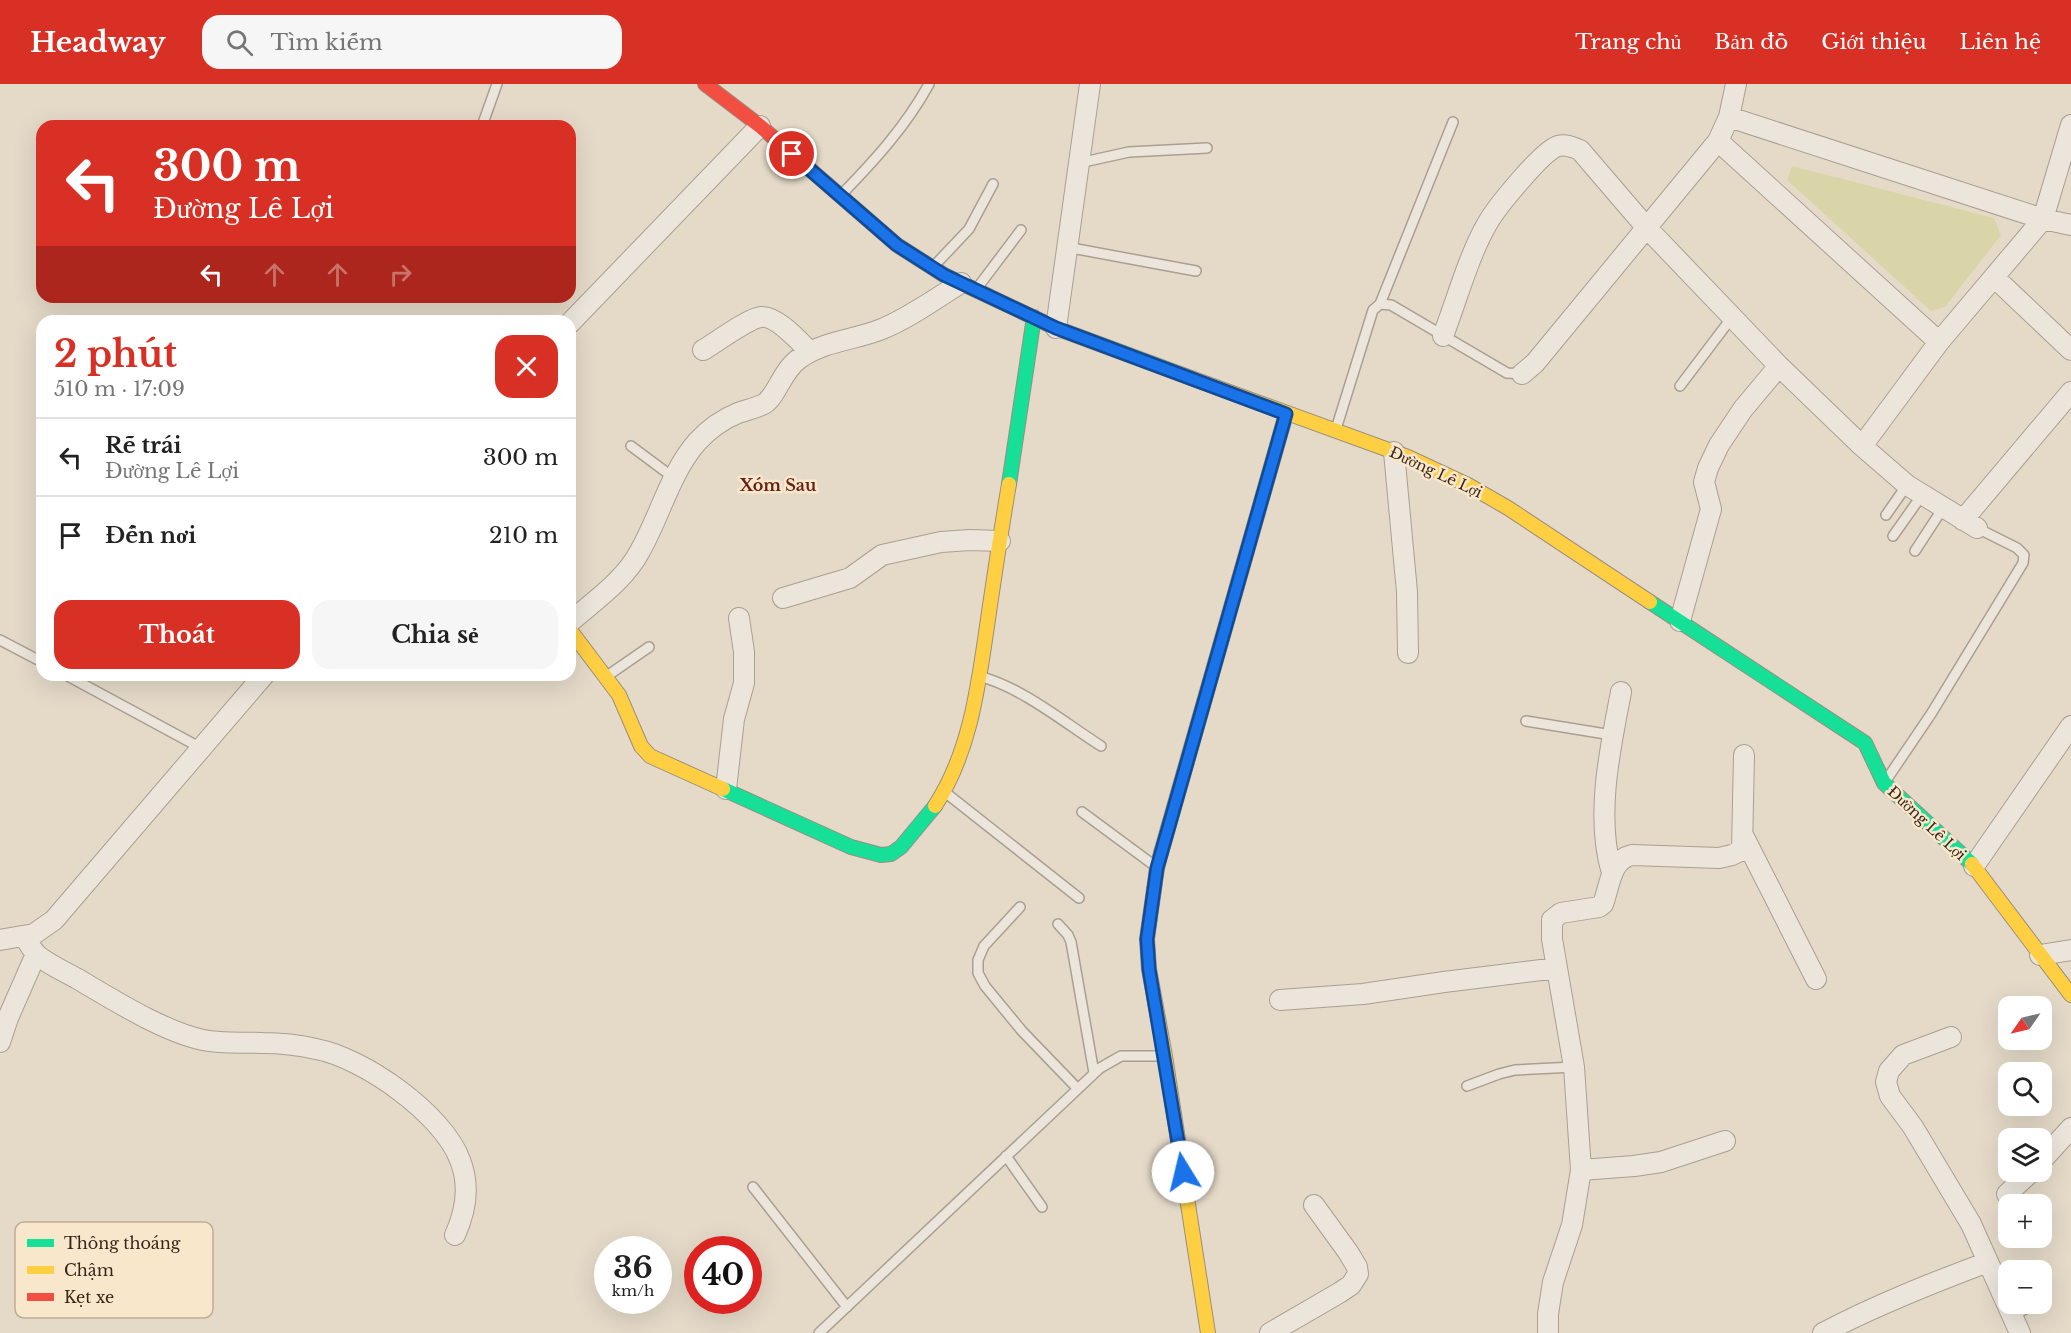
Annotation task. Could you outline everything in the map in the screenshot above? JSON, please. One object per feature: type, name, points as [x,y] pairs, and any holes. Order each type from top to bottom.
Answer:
[{"type":"street","name":"Đường Lê Lợi","points":[[705,84],[760,126],[897,245],[932,267],[968,287],[1056,328],[1394,452],[1478,490],[1865,743],[1884,783],[1974,866],[2071,995]]},
{"type":"street","points":[[1056,328],[1090,84]]},
{"type":"street","points":[[1522,374],[1535,363],[1718,141],[1730,117],[1736,84]]},
{"type":"street","points":[[1730,117],[2043,219],[2071,225]]},
{"type":"street","points":[[1862,446],[1939,342],[2043,219],[2071,125]]},
{"type":"street","points":[[576,317],[760,126]]},
{"type":"street","points":[[1718,141],[1939,342]]},
{"type":"street","points":[[1443,336],[1478,243],[1488,223],[1535,164],[1558,146],[1570,146],[1580,150],[1646,227],[1779,366],[1862,446],[1915,490],[1970,524],[2071,392]]},
{"type":"street","points":[[1995,278],[2071,350]]},
{"type":"street","points":[[576,617],[606,591],[639,553],[686,457],[698,441],[716,425],[767,401],[784,373],[810,352],[860,337],[895,323],[968,287]]},
{"type":"street","points":[[703,350],[748,322],[764,316],[783,327],[810,352]]},
{"type":"street","points":[[576,637],[620,695],[645,752],[657,760],[851,847],[878,855],[892,854],[924,822],[944,791],[967,740],[980,676],[1034,317]]},
{"type":"street","points":[[1680,621],[1712,509],[1704,482],[1708,468],[1719,445],[1743,409],[1779,366]]},
{"type":"street","points":[[1208,1333],[1165,1056],[1149,969],[1147,939],[1157,868],[1286,414]]},
{"type":"street","points":[[1394,452],[1407,592],[1408,653]]},
{"type":"street","points":[[783,598],[850,578],[882,555],[941,542],[1000,541]]},
{"type":"street","points":[[726,789],[734,719],[744,683],[744,652],[739,618]]},
{"type":"street","points":[[0,940],[40,931],[54,920],[259,681]]},
{"type":"street","points":[[1612,873],[1608,858],[1604,816],[1612,735],[1621,692]]},
{"type":"street","points":[[1974,866],[2071,726]]},
{"type":"street","points":[[1548,1333],[1548,1314],[1553,1282],[1572,1225],[1581,1170],[1574,1067],[1557,968],[1552,920],[1562,913],[1599,907],[1603,904],[1612,873],[1624,857],[1632,855],[1701,858],[1732,855],[1742,850],[1744,755]]},
{"type":"street","points":[[1744,837],[1816,979]]},
{"type":"street","points":[[24,936],[36,954],[104,994],[166,1026],[193,1036],[226,1043],[265,1042],[318,1049],[355,1063],[393,1086],[418,1105],[444,1133],[451,1141],[461,1161],[466,1200],[454,1235]]},
{"type":"street","points":[[2040,955],[2071,950]]},
{"type":"street","points":[[0,1042],[36,954]]},
{"type":"street","points":[[1280,1000],[1363,994],[1557,968]]},
{"type":"street","points":[[1950,1037],[1903,1055],[1888,1071],[1886,1082],[1890,1096],[1913,1127],[1971,1224],[2016,1325]]},
{"type":"street","points":[[2052,1149],[2071,1128]]},
{"type":"street","points":[[1581,1170],[1661,1162],[1725,1141]]},
{"type":"street","points":[[2007,1194],[2020,1182]]},
{"type":"street","points":[[1270,1333],[1351,1285],[1358,1274],[1348,1252],[1314,1205]]},
{"type":"street","points":[[1823,1333],[1927,1285],[1988,1262]]},
{"type":"lane","points":[[484,120],[497,84]]},
{"type":"lane","points":[[841,196],[898,132],[915,109],[929,84]]},
{"type":"lane","points":[[1335,431],[1373,310],[1380,304],[1453,122]]},
{"type":"lane","points":[[1078,163],[1129,152],[1207,148]]},
{"type":"lane","points":[[932,267],[969,229],[993,184]]},
{"type":"lane","points":[[968,287],[1021,230]]},
{"type":"lane","points":[[1066,248],[1196,271]]},
{"type":"lane","points":[[1380,304],[1391,305],[1508,373],[1522,374]]},
{"type":"lane","points":[[1680,386],[1733,316]]},
{"type":"lane","points":[[631,446],[674,478]]},
{"type":"lane","points":[[1886,515],[1915,490]]},
{"type":"lane","points":[[1893,536],[1915,490]]},
{"type":"lane","points":[[1915,551],[1943,508]]},
{"type":"lane","points":[[1884,783],[1931,714],[2023,563],[2024,555],[2017,548],[1970,524]]},
{"type":"lane","points":[[0,640],[36,659]]},
{"type":"lane","points":[[607,676],[649,647]]},
{"type":"lane","points":[[980,676],[998,681],[1014,690],[1101,746]]},
{"type":"lane","points":[[77,681],[201,748]]},
{"type":"lane","points":[[1526,721],[1612,735]]},
{"type":"lane","points":[[944,791],[1079,898]]},
{"type":"lane","points":[[1082,812],[1157,868]]},
{"type":"lane","points":[[1020,907],[984,946],[978,960],[978,974],[1022,1031],[1077,1088]]},
{"type":"lane","points":[[1058,924],[1071,942],[1094,1072]]},
{"type":"lane","points":[[819,1333],[1094,1072],[1121,1056],[1165,1056]]},
{"type":"lane","points":[[1467,1086],[1515,1070],[1574,1067]]},
{"type":"lane","points":[[1006,1156],[1042,1207]]},
{"type":"lane","points":[[753,1187],[847,1307]]},
{"type":"shaded area","points":[[1792,166],[1994,218],[2001,235],[1945,307],[1931,311],[1787,180]]},
{"type":"traffic: fast","points":[[882,232],[897,245],[944,275],[1056,328],[1191,378]]},
{"type":"traffic: fast","points":[[1009,484],[1034,317]]},
{"type":"traffic: fast","points":[[1161,853],[1286,414]]},
{"type":"traffic: fast","points":[[1650,602],[1865,743],[1884,783],[1972,864]]},
{"type":"traffic: fast","points":[[723,789],[851,847],[881,855],[891,854],[901,847],[935,806]]},
{"type":"traffic: slow","points":[[1191,378],[1408,457],[1468,485],[1508,508],[1650,602]]},
{"type":"traffic: slow","points":[[935,806],[957,764],[971,719],[1009,484]]},
{"type":"traffic: slow","points":[[576,638],[619,695],[641,746],[650,756],[723,789]]},
{"type":"traffic: slow","points":[[1161,853],[1147,939],[1149,969],[1165,1056],[1208,1333]]},
{"type":"traffic: slow","points":[[1972,864],[2071,995]]},
{"type":"traffic: jam","points":[[705,84],[760,126],[882,232]]},
{"type":"district","name":"Xóm Sau","points":[[778,485]]},
{"type":"route","points":[[792,154],[897,245],[944,275],[1056,328],[1286,414],[1157,868],[1147,939],[1149,969],[1183,1172]]}]
